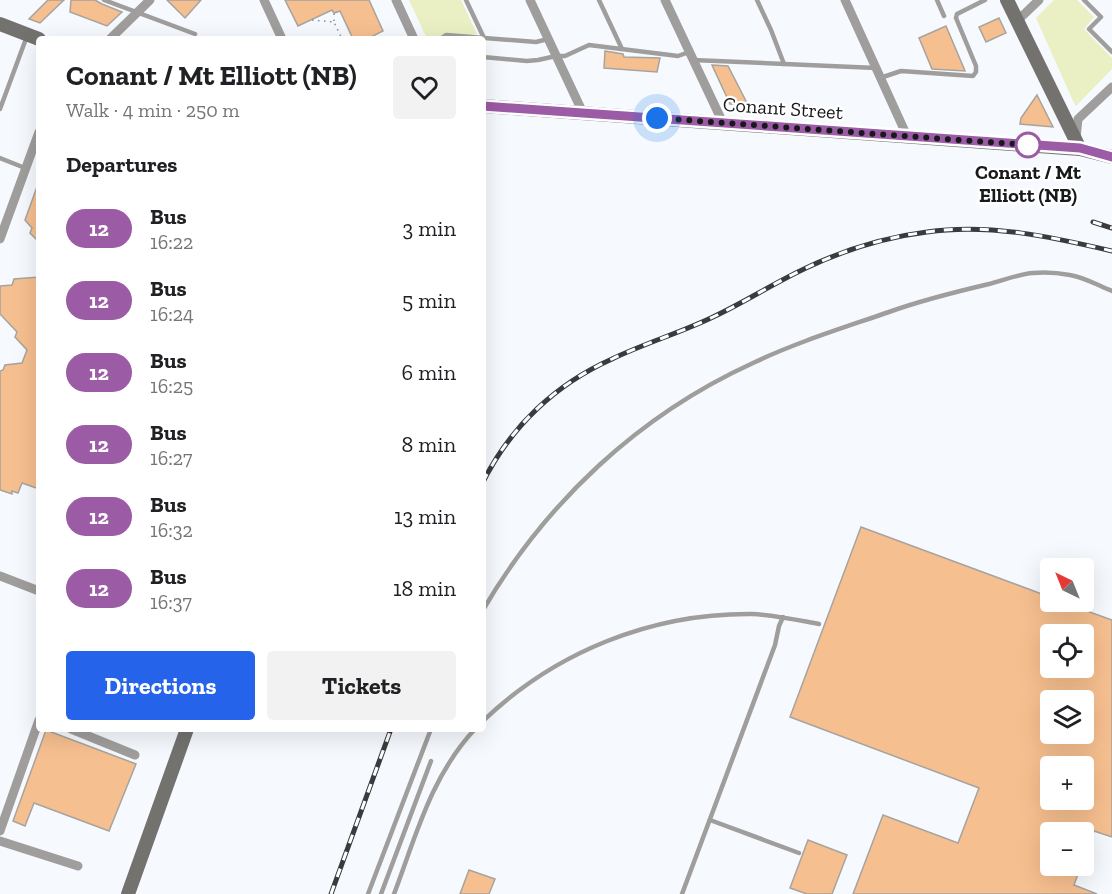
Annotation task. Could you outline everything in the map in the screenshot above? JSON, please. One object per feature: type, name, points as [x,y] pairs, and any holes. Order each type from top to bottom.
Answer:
[{"type":"main road","points":[[1007,0],[1080,148]]},
{"type":"main road","points":[[0,24],[33,37]]},
{"type":"main road","name":"Conant Street","points":[[486,106],[1080,148],[1112,157]]},
{"type":"main road","points":[[128,894],[182,732]]},
{"type":"street","points":[[113,36],[150,0]]},
{"type":"street","points":[[264,0],[281,36]]},
{"type":"street","points":[[396,0],[413,36]]},
{"type":"street","points":[[530,0],[583,113]]},
{"type":"street","points":[[665,0],[723,123]]},
{"type":"street","points":[[845,0],[907,136]]},
{"type":"street","points":[[1017,21],[1039,0]]},
{"type":"street","points":[[1080,148],[1076,135],[1078,119],[1112,87]]},
{"type":"street","points":[[0,239],[36,140]]},
{"type":"street","points":[[0,576],[36,590]]},
{"type":"street","points":[[0,831],[36,729]]},
{"type":"street","points":[[78,732],[135,755]]},
{"type":"street","points":[[0,841],[78,866]]},
{"type":"lane","points":[[104,0],[195,34]]},
{"type":"lane","points":[[466,0],[483,36]]},
{"type":"lane","points":[[599,0],[622,49]]},
{"type":"lane","points":[[756,0],[784,64]]},
{"type":"lane","points":[[937,0],[944,16]]},
{"type":"lane","points":[[880,78],[901,71],[973,76],[976,66],[956,18],[957,14],[984,0]]},
{"type":"lane","points":[[1084,0],[1101,17],[1089,29],[1112,52]]},
{"type":"lane","points":[[0,109],[33,37]]},
{"type":"lane","points":[[486,38],[536,42],[548,39]]},
{"type":"lane","points":[[486,57],[538,60],[565,56],[589,45],[678,56],[876,68]]},
{"type":"lane","points":[[0,90],[6,92]]},
{"type":"lane","points":[[0,158],[25,168]]},
{"type":"lane","points":[[486,605],[524,547],[561,502],[600,463],[643,428],[679,403],[726,376],[790,347],[919,301],[1034,273],[1072,275],[1112,291]]},
{"type":"lane","points":[[486,718],[520,689],[546,672],[573,656],[630,632],[691,618],[722,615],[754,614],[819,624]]},
{"type":"lane","points":[[682,894],[775,645],[783,617]]},
{"type":"lane","points":[[368,894],[430,732]]},
{"type":"lane","points":[[394,894],[430,795],[450,761],[473,732]]},
{"type":"lane","points":[[381,894],[431,761]]},
{"type":"lane","points":[[710,820],[799,853]]},
{"type":"path","points":[[334,13],[334,22],[341,36]]},
{"type":"path","points":[[312,20],[334,22]]},
{"type":"green space","points":[[409,0],[461,0],[477,34],[463,36],[426,36]]},
{"type":"green space","points":[[1054,0],[1077,0],[1094,17],[1084,29],[1112,58],[1112,69],[1076,106],[1036,18]]},
{"type":"building","points":[[48,0],[64,0],[40,23],[29,19]]},
{"type":"building","points":[[71,0],[95,0],[122,12],[107,26],[70,12]]},
{"type":"building","points":[[167,0],[201,0],[185,18]]},
{"type":"building","points":[[285,0],[369,0],[383,31],[373,36],[352,36],[340,11],[334,13],[332,10],[298,26]]},
{"type":"building","points":[[999,18],[1006,33],[986,42],[979,27]]},
{"type":"building","points":[[946,26],[965,71],[932,69],[919,38]]},
{"type":"building","points":[[605,51],[623,54],[624,57],[660,58],[657,72],[604,68]]},
{"type":"building","points":[[712,65],[728,66],[748,105],[730,104]]},
{"type":"building","points":[[1037,95],[1053,127],[1020,124],[1021,118]]},
{"type":"building","points":[[36,190],[36,239],[30,233],[32,228],[25,220]]},
{"type":"building","points":[[36,277],[36,488],[22,483],[18,493],[12,491],[12,494],[0,490],[0,371],[5,365],[22,363],[27,350],[15,337],[17,332],[0,314],[0,286],[12,285],[14,279]]},
{"type":"building","points":[[861,527],[1040,593],[1040,612],[1090,612],[1112,620],[1112,837],[1094,831],[1094,822],[1040,822],[1040,876],[1077,876],[1074,885],[1097,894],[853,894],[883,815],[958,843],[979,788],[790,717]]},
{"type":"building","points":[[45,732],[51,732],[136,764],[109,831],[34,803],[25,826],[13,821]]},
{"type":"building","points":[[808,840],[847,855],[832,894],[807,894],[790,888]]},
{"type":"building","points":[[469,870],[495,879],[489,894],[460,894]]},
{"type":"railway","points":[[1093,222],[1112,228]]},
{"type":"railway","points":[[486,477],[521,425],[554,394],[572,381],[624,353],[713,317],[835,255],[912,234],[974,229],[1043,236],[1112,251]]},
{"type":"railway","points":[[331,894],[390,732]]},
{"type":"bus line","name":"12","points":[[486,106],[1080,148],[1112,157]]},
{"type":"place","name":"Conant / Mt Elliott (NB)","points":[[1028,145]]},
{"type":"route","points":[[657,118],[1028,145]]}]
